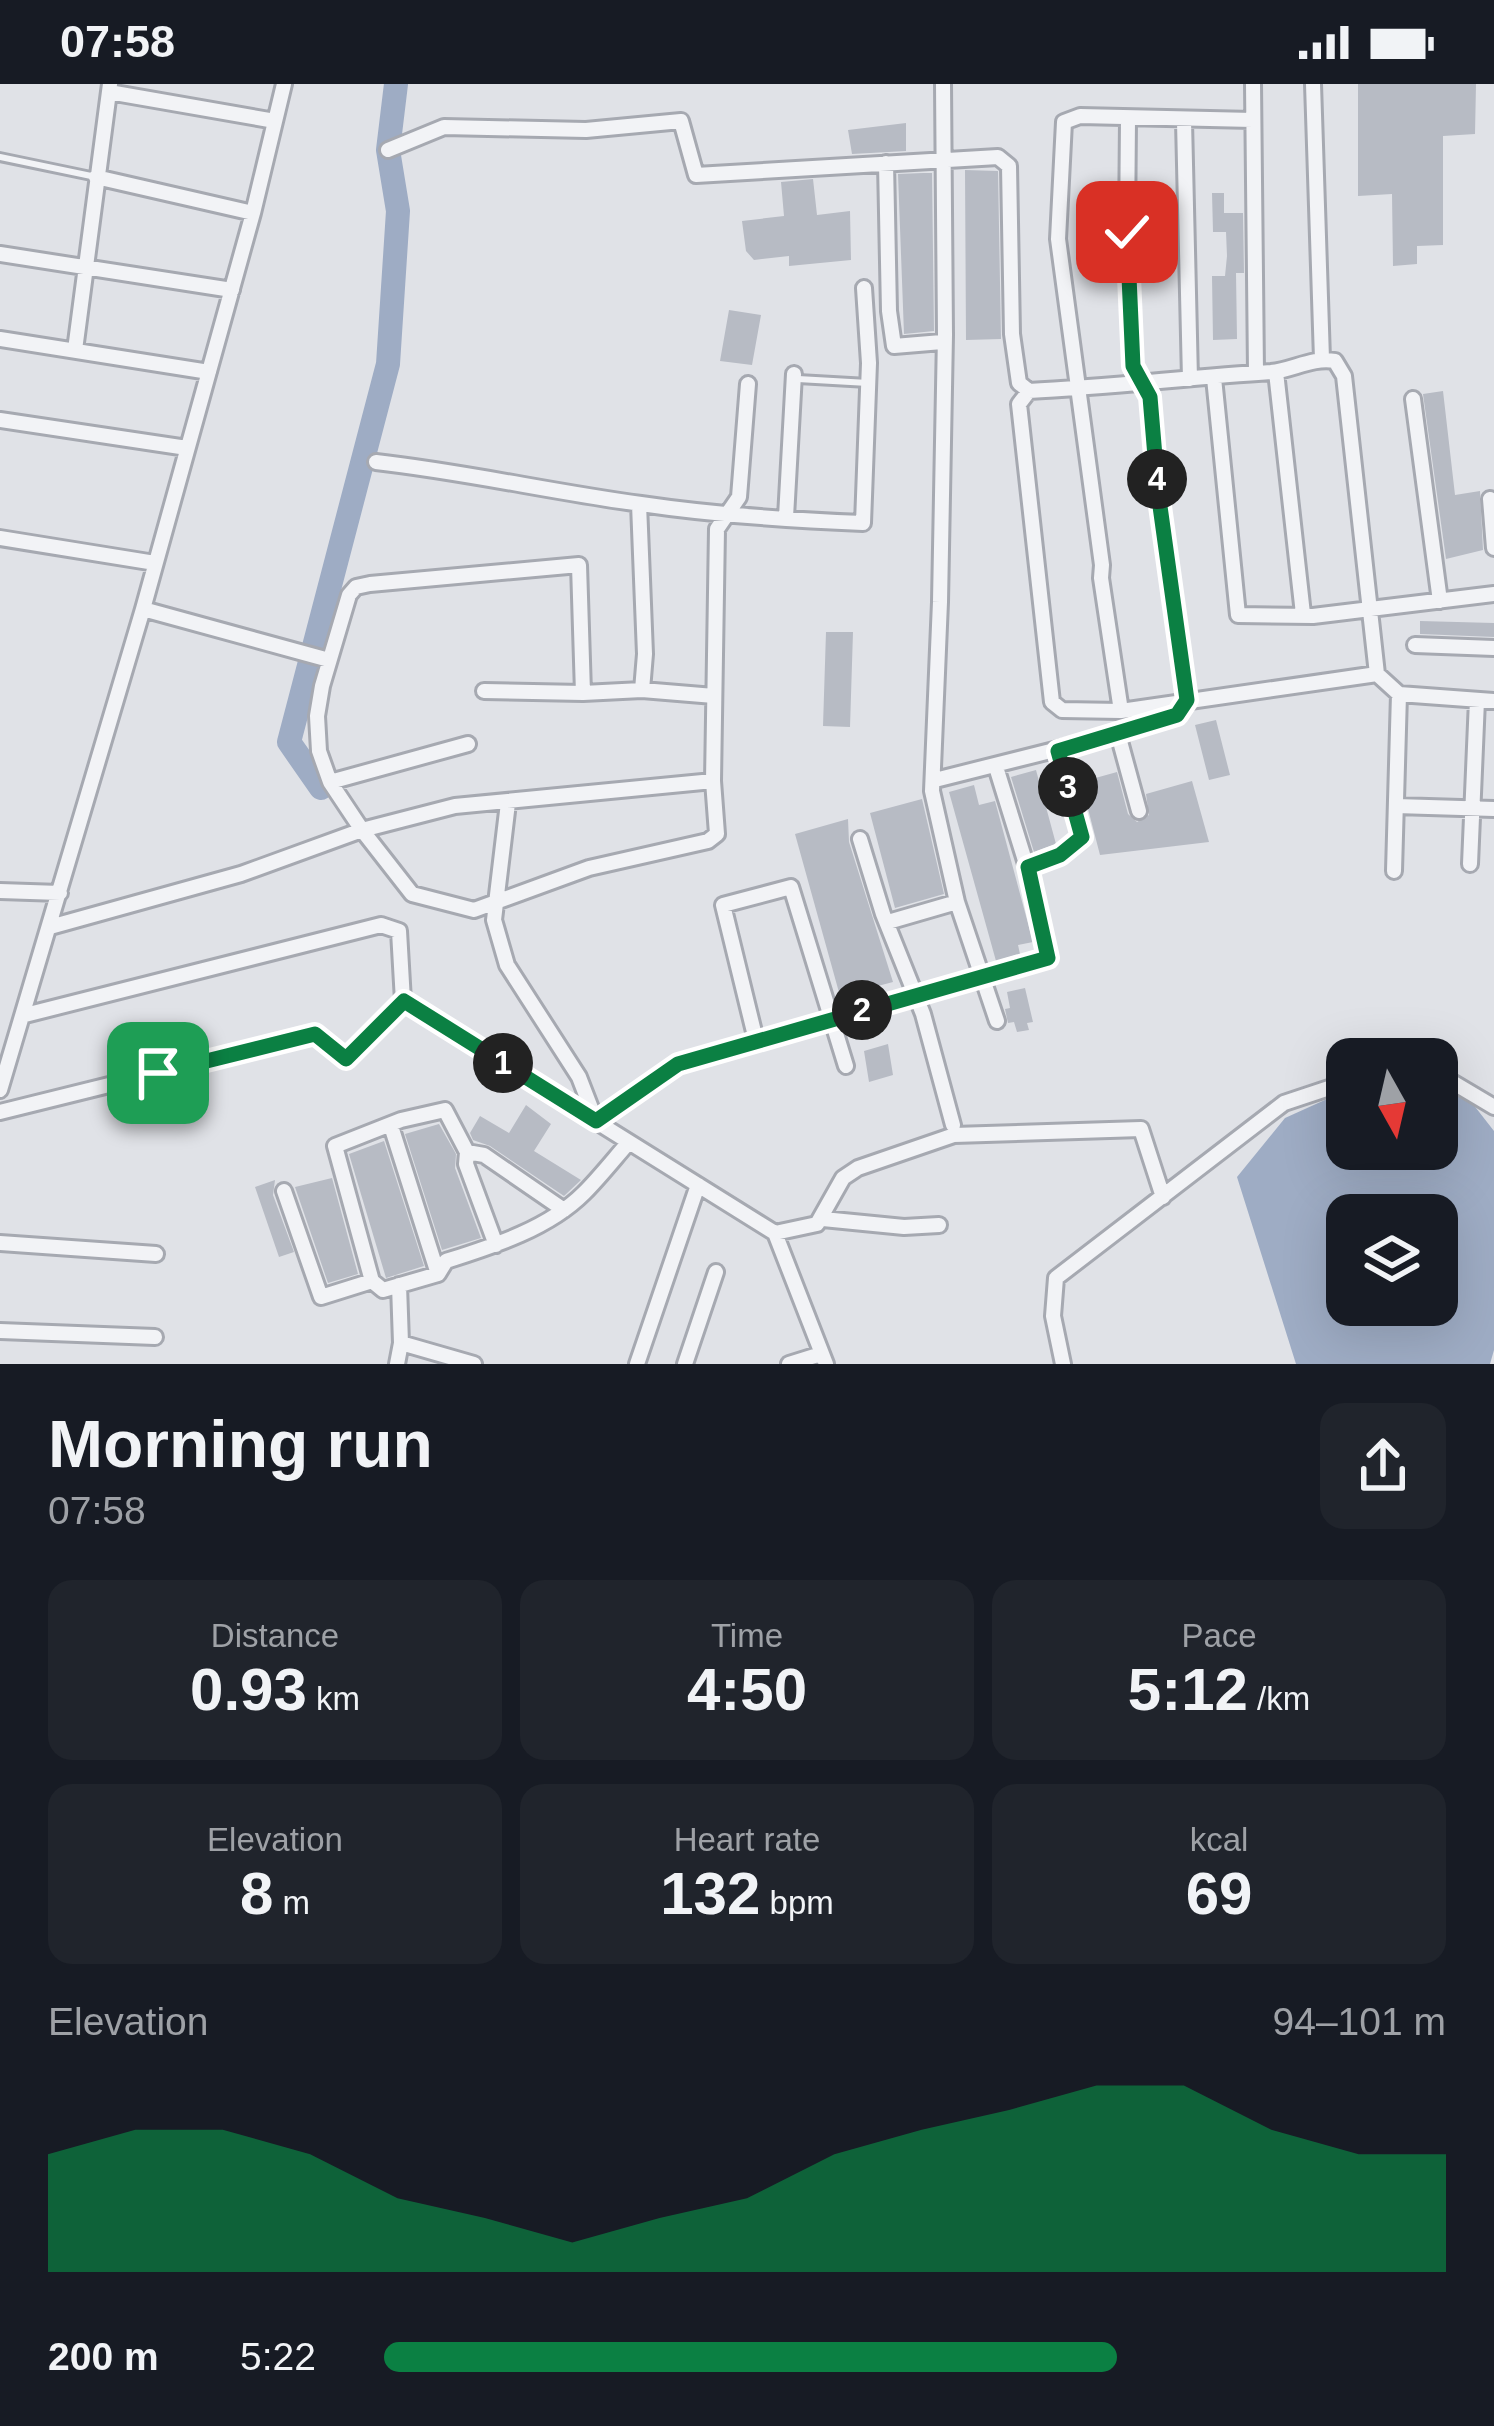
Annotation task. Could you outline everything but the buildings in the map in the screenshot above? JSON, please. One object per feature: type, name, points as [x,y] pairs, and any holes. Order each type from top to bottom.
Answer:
[{"type":"street","points":[[0,1090],[155,563],[253,213],[284,84]]},
{"type":"street","points":[[943,84],[932,791],[956,902],[997,1021]]},
{"type":"street","points":[[1252,84],[1256,372]]},
{"type":"street","points":[[1313,84],[1322,358]]},
{"type":"street","points":[[75,350],[110,88],[275,121]]},
{"type":"street","points":[[1121,711],[1058,238],[1064,122],[1080,116],[1253,120]]},
{"type":"street","points":[[935,780],[1118,734],[1177,715],[1187,700],[1150,397],[1133,366],[1128,120]]},
{"type":"street","points":[[388,149],[444,127],[586,130],[681,121],[696,175],[998,157],[1009,166],[1012,334],[1019,383],[1029,391],[1076,388],[1276,372],[1322,358],[1335,361],[1344,376],[1377,674],[1399,694],[1494,700]]},
{"type":"street","points":[[1184,121],[1190,379]]},
{"type":"street","points":[[886,163],[889,311],[895,346],[942,342]]},
{"type":"street","points":[[96,177],[253,213]]},
{"type":"street","points":[[0,254],[232,290]]},
{"type":"street","points":[[376,462],[458,471],[639,504],[863,523],[868,383],[864,288]]},
{"type":"street","points":[[0,339],[208,373]]},
{"type":"street","points":[[1276,372],[1304,614]]},
{"type":"street","points":[[786,517],[794,377]]},
{"type":"street","points":[[1214,378],[1238,615],[1372,609],[1494,594]]},
{"type":"street","points":[[583,693],[579,565],[356,586],[329,660],[317,716],[320,751],[330,782],[412,894],[474,910],[590,868],[708,841],[717,834],[713,781],[717,529],[739,496],[748,384]]},
{"type":"street","points":[[1029,391],[1019,404],[1052,702],[1062,710],[1121,711],[1377,674]]},
{"type":"street","points":[[1413,399],[1440,601]]},
{"type":"street","points":[[0,421],[187,448]]},
{"type":"street","points":[[1490,499],[1494,548]]},
{"type":"street","points":[[639,504],[642,690]]},
{"type":"street","points":[[0,538],[155,563]]},
{"type":"street","points":[[142,609],[329,660]]},
{"type":"street","points":[[1415,645],[1494,648]]},
{"type":"street","points":[[484,691],[642,690],[714,696]]},
{"type":"street","points":[[1394,871],[1399,694]]},
{"type":"street","points":[[1470,864],[1477,700]]},
{"type":"street","points":[[1118,734],[1139,811]]},
{"type":"street","points":[[330,782],[468,744]]},
{"type":"street","points":[[1028,867],[1060,855],[1082,837],[1058,751]]},
{"type":"street","points":[[596,1121],[678,1064],[1048,958],[1028,867],[996,767]]},
{"type":"street","points":[[50,927],[242,874],[362,830],[455,806],[713,781]]},
{"type":"street","points":[[508,803],[494,920],[508,965],[579,1077],[596,1121]]},
{"type":"street","points":[[1396,806],[1494,809]]},
{"type":"street","points":[[860,839],[912,997],[923,1014],[952,1125]]},
{"type":"street","points":[[756,1040],[723,905],[791,887],[847,1066]]},
{"type":"street","points":[[0,890],[60,893]]},
{"type":"street","points":[[888,922],[956,902]]},
{"type":"street","points":[[0,1112],[315,1034],[346,1059],[404,1001],[400,931],[381,925],[25,1016]]},
{"type":"street","points":[[404,1001],[775,1233],[824,1359],[789,1364]]},
{"type":"street","points":[[1458,1085],[1494,1106]]},
{"type":"street","points":[[1063,1364],[1053,1316],[1056,1279],[1284,1102],[1326,1089]]},
{"type":"street","points":[[496,1245],[466,1164],[467,1152],[445,1110],[335,1146],[372,1281],[383,1291],[438,1274],[446,1261],[496,1245],[564,1210],[629,1142]]},
{"type":"street","points":[[391,1126],[438,1274]]},
{"type":"street","points":[[775,1233],[817,1224],[843,1178],[858,1168],[954,1136],[1141,1130],[1163,1197]]},
{"type":"street","points":[[467,1152],[484,1156],[564,1210]]},
{"type":"street","points":[[637,1364],[698,1185]]},
{"type":"street","points":[[284,1192],[321,1297],[372,1281]]},
{"type":"street","points":[[823,1219],[904,1227],[939,1225]]},
{"type":"street","points":[[0,1243],[156,1254]]},
{"type":"street","points":[[685,1364],[716,1272]]},
{"type":"street","points":[[397,1364],[399,1285]]},
{"type":"street","points":[[0,1330],[155,1337]]},
{"type":"street","points":[[401,1343],[474,1364]]},
{"type":"lane","points":[[0,157],[96,177]]},
{"type":"lane","points":[[794,377],[868,383]]},
{"type":"water","points":[[1458,1085],[1494,1131],[1494,1350],[1490,1364],[1296,1364],[1237,1177],[1285,1118],[1326,1099],[1326,1170],[1458,1170]]},
{"type":"waterway","points":[[321,788],[289,742],[388,364],[398,211],[388,150],[396,84]]},
{"type":"route","points":[[158,1073],[315,1034],[346,1059],[404,1001],[596,1121],[678,1064],[1048,958],[1028,867],[1060,855],[1082,837],[1058,751],[1177,715],[1187,700],[1150,397],[1133,366],[1127,232]]}]
